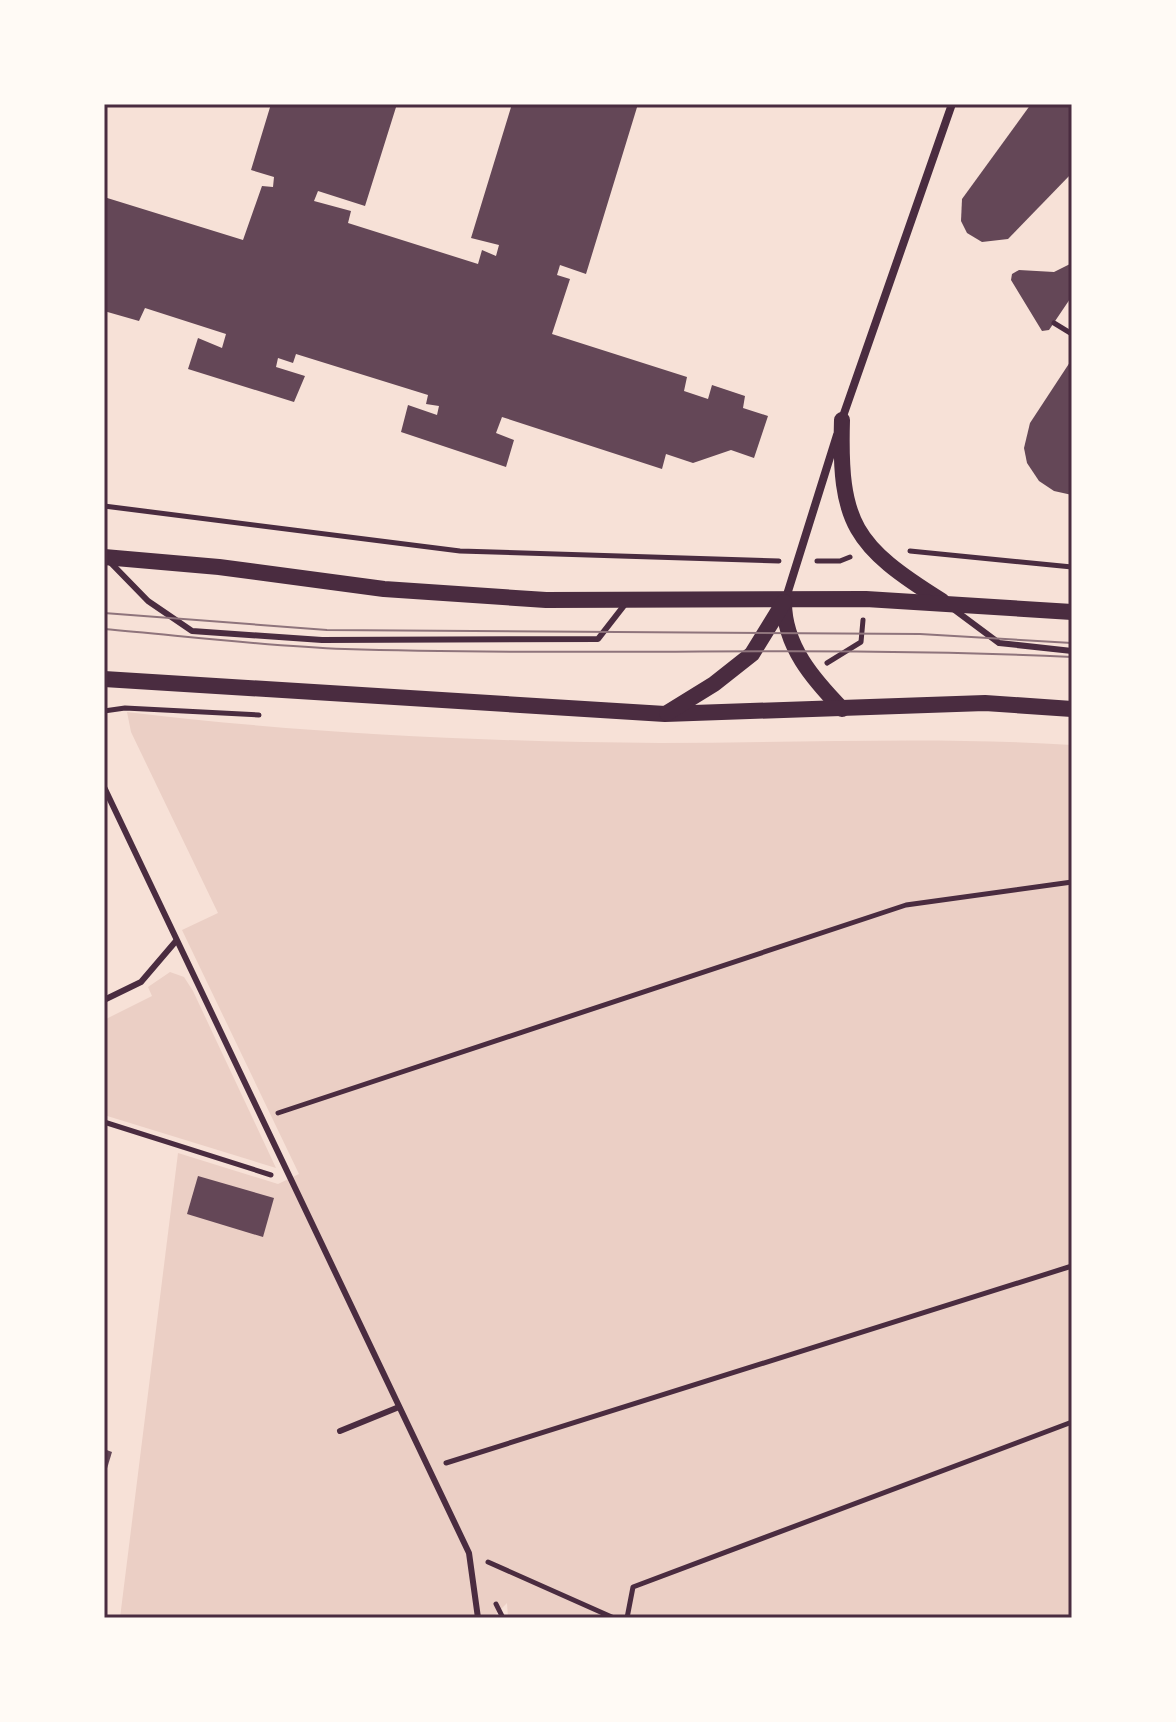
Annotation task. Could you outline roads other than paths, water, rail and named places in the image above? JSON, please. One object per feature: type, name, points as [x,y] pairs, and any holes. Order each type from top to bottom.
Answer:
[{"type":"main road","points":[[842,420],[841,468],[846,510],[871,547],[890,568],[943,602]]},
{"type":"main road","points":[[104,557],[219,567],[384,589],[546,600],[943,602],[1072,612]]},
{"type":"main road","points":[[784,602],[787,632],[797,653],[842,709]]},
{"type":"main road","points":[[665,714],[714,684],[752,654],[784,602]]},
{"type":"main road","points":[[104,679],[665,714],[985,703],[1072,709]]},
{"type":"street","points":[[784,602],[842,420],[952,104]]},
{"type":"lane","points":[[104,557],[148,601],[192,631],[322,640],[598,639],[629,600]]},
{"type":"lane","points":[[943,602],[999,643],[1072,651]]},
{"type":"lane","points":[[104,787],[469,1553],[478,1618]]},
{"type":"lane","points":[[104,1000],[141,982],[176,941]]},
{"type":"lane","points":[[340,1431],[399,1407]]},
{"type":"tram line","points":[[104,613],[327,630],[920,634],[1072,643]]},
{"type":"tram line","points":[[104,629],[345,649],[890,652],[1072,657]]}]
